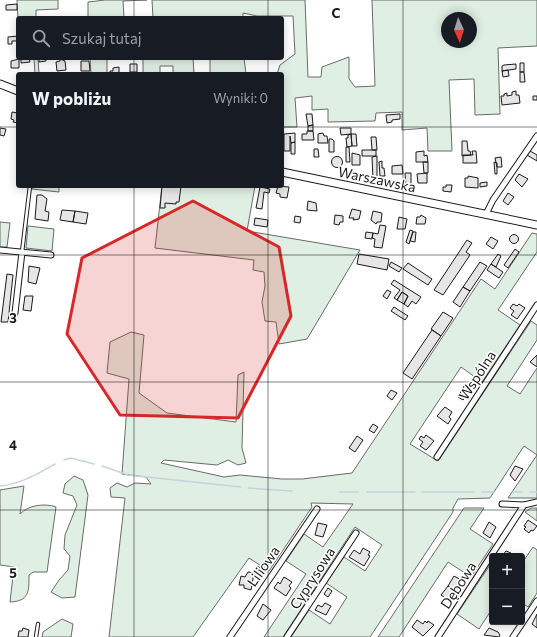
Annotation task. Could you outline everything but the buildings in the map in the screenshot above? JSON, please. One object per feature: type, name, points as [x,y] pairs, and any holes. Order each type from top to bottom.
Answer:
[{"type":"main road","points":[[0,84],[16,90]]},
{"type":"main road","name":"Warszawska","points":[[284,172],[537,225]]},
{"type":"street","points":[[486,214],[493,200],[537,136]]},
{"type":"street","points":[[0,250],[51,255]]},
{"type":"street","points":[[15,313],[22,252]]},
{"type":"street","name":"Wspólna","points":[[437,457],[537,305]]},
{"type":"street","points":[[502,504],[524,505],[537,502]]},
{"type":"street","name":"Dębowa","points":[[438,637],[524,505]]},
{"type":"street","name":"Liliowa","points":[[230,637],[317,509]]},
{"type":"street","name":"Cyprysowa","points":[[287,637],[356,533]]},
{"type":"street","points":[[513,637],[537,601]]},
{"type":"lane","points":[[22,252],[30,188]]},
{"type":"lane","points":[[36,637],[38,624]]},
{"type":"highlighted area","points":[[193,201],[279,247],[291,316],[238,418],[120,415],[67,334],[82,258]]},
{"type":"green space","points":[[17,0],[58,0],[58,9],[36,10],[36,16],[18,16]]},
{"type":"green space","points":[[105,0],[147,0],[123,1],[124,16],[88,16],[88,2]]},
{"type":"green space","points":[[152,0],[305,0],[308,77],[321,77],[322,67],[349,57],[349,79],[355,87],[375,86],[372,0],[537,0],[537,46],[498,48],[500,114],[475,115],[474,79],[449,80],[452,151],[428,151],[427,128],[402,130],[402,112],[376,113],[375,121],[328,122],[328,109],[312,110],[312,96],[295,98],[297,127],[284,127],[284,72],[278,72],[280,65],[295,54],[293,16],[257,16],[243,13],[243,16],[153,16]]},
{"type":"green space","points":[[34,60],[38,60],[39,72],[35,72]]},
{"type":"green space","points":[[90,60],[107,60],[107,72],[91,72]]},
{"type":"green space","points":[[143,60],[193,60],[194,72],[173,72],[173,66],[160,66],[160,72],[143,72]]},
{"type":"green space","points":[[210,60],[244,60],[246,72],[210,72]]},
{"type":"green space","points":[[59,188],[59,192],[32,189]]},
{"type":"green space","points":[[162,188],[255,188],[247,231],[360,250],[307,339],[279,344],[276,322],[265,321],[262,302],[265,286],[264,272],[253,270],[254,260],[155,248]]},
{"type":"green space","points":[[0,222],[10,223],[7,247],[0,247]]},
{"type":"green space","points":[[28,226],[54,229],[52,251],[26,248]]},
{"type":"green space","points":[[532,233],[537,234],[537,252],[498,310],[520,325],[482,382],[461,367],[410,444],[438,461],[531,321],[537,325],[537,340],[507,386],[520,394],[537,368],[537,455],[524,446],[490,498],[458,499],[453,508],[453,512],[370,637],[291,637],[309,610],[330,624],[347,597],[326,583],[344,557],[365,571],[382,545],[355,527],[283,637],[264,637],[306,574],[286,561],[304,534],[323,547],[353,504],[311,503],[312,507],[269,571],[249,558],[193,637],[109,637],[125,498],[111,497],[110,488],[117,483],[127,487],[135,483],[151,484],[146,477],[122,474],[129,379],[107,373],[110,342],[131,332],[144,335],[139,393],[167,413],[236,422],[238,375],[244,372],[242,448],[246,463],[238,465],[228,460],[217,465],[164,460],[161,463],[224,477],[240,475],[282,479],[302,479],[352,473],[481,279],[495,289]]},
{"type":"green space","points":[[537,455],[537,498],[508,498]]},
{"type":"green space","points":[[74,476],[83,480],[88,495],[75,597],[62,598],[51,592],[68,570],[70,556],[64,549],[65,535],[77,505],[73,496],[63,493],[65,484]]},
{"type":"green space","points":[[24,486],[20,514],[27,509],[37,506],[47,505],[56,507],[47,572],[33,572],[29,575],[27,594],[21,600],[10,602],[14,567],[0,565],[0,490]]},
{"type":"green space","points":[[464,508],[484,508],[470,529],[493,544],[471,577],[448,562],[399,637],[378,637]]},
{"type":"green space","points":[[531,508],[537,508],[537,521],[525,512]]},
{"type":"green space","points":[[533,547],[537,550],[537,593],[528,607],[525,605],[525,559]]},
{"type":"green space","points":[[489,566],[489,614],[479,629],[457,614]]},
{"type":"green space","points":[[62,619],[73,624],[71,637],[42,637],[43,632]]},
{"type":"waterway","points":[[64,460],[71,458],[94,464]]},
{"type":"waterway","points":[[0,486],[22,481],[55,464]]},
{"type":"waterway","points":[[102,466],[128,475],[241,487]]},
{"type":"waterway","points":[[248,488],[292,491]]},
{"type":"waterway","points":[[340,492],[358,492]]},
{"type":"waterway","points":[[367,492],[415,492]]},
{"type":"waterway","points":[[422,492],[474,492]]},
{"type":"waterway","points":[[482,492],[494,492]]},
{"type":"waterway","points":[[513,492],[522,492]]},
{"type":"waterway","points":[[530,492],[537,492]]}]
